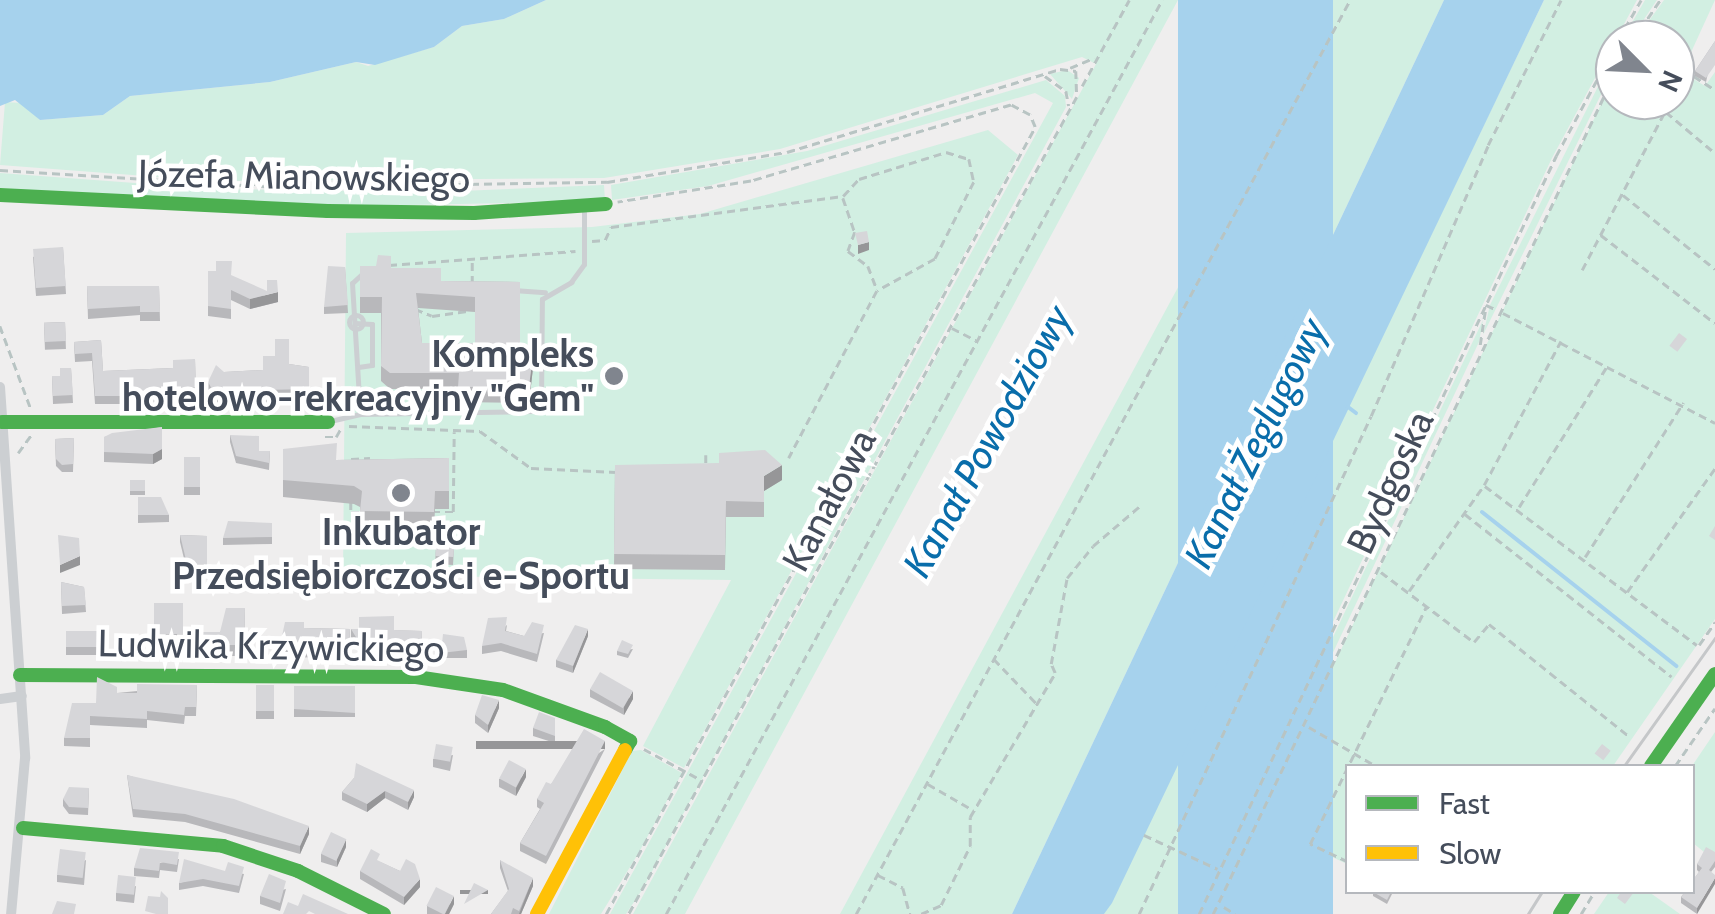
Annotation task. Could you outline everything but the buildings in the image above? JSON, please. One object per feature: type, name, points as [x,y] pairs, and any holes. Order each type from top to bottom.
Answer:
[{"type":"street","name":"Józefa Mianowskiego","points":[[0,195],[174,208],[584,208],[606,204]]},
{"type":"street","points":[[0,387],[2,482],[22,696],[23,828],[11,914]]},
{"type":"street","points":[[2,422],[328,422]]},
{"type":"street","points":[[1653,764],[1709,695],[1715,674]]},
{"type":"street","name":"Ludwika Krzywickiego","points":[[20,675],[451,680],[569,711],[630,740]]},
{"type":"street","points":[[0,700],[22,696]]},
{"type":"street","points":[[537,914],[630,740]]},
{"type":"street","points":[[23,828],[223,846],[298,871],[384,914]]},
{"type":"lane","points":[[498,290],[545,292],[571,282],[586,246],[584,208]]},
{"type":"lane","points":[[360,414],[355,276],[372,272]]},
{"type":"lane","points":[[328,422],[360,414],[500,415],[538,408],[545,292]]},
{"type":"lane","points":[[354,313],[356,332]]},
{"type":"lane","points":[[358,323],[372,324],[372,364],[358,366]]},
{"type":"path","name":"Kanałowa","points":[[629,914],[1129,0]]},
{"type":"path","points":[[666,914],[1162,0]]},
{"type":"path","points":[[856,914],[1350,0]]},
{"type":"path","points":[[1139,914],[1411,328],[1488,145],[1561,0]]},
{"type":"path","points":[[0,170],[276,187],[607,182],[787,152],[1096,57]]},
{"type":"path","points":[[1070,68],[1081,88]]},
{"type":"path","points":[[1039,76],[1062,87],[1070,108]]},
{"type":"path","points":[[1198,914],[1486,305],[1595,86]]},
{"type":"path","points":[[606,204],[786,172],[1011,105],[1030,115],[1035,127],[606,914]]},
{"type":"path","name":"Bydgoska","points":[[1213,914],[1595,115]]},
{"type":"path","points":[[1582,270],[1660,120]]},
{"type":"path","points":[[1677,120],[1715,152]]},
{"type":"path","points":[[372,272],[374,266],[472,261],[586,246],[604,240],[611,227],[842,196],[859,179],[905,162],[953,152],[973,165],[974,182],[935,260],[877,290],[789,458]]},
{"type":"path","points":[[1622,194],[1715,269]]},
{"type":"path","points":[[842,196],[855,232],[848,251],[868,266],[877,290]]},
{"type":"path","points":[[1600,234],[1715,323]]},
{"type":"path","points":[[472,261],[472,293]]},
{"type":"path","points":[[406,304],[432,316],[463,316],[472,308]]},
{"type":"path","points":[[1486,305],[1684,402],[1715,423]]},
{"type":"path","points":[[1479,351],[1486,305]]},
{"type":"path","points":[[0,326],[34,414]]},
{"type":"path","points":[[950,327],[977,340]]},
{"type":"path","points":[[1408,592],[1484,485],[1561,341]]},
{"type":"path","points":[[1518,509],[1608,364]]},
{"type":"path","points":[[1584,559],[1684,402]]},
{"type":"path","points":[[328,422],[488,432],[510,456],[541,472],[617,472]]},
{"type":"path","points":[[10,462],[34,430]]},
{"type":"path","points":[[419,512],[453,512],[454,430]]},
{"type":"path","points":[[706,455],[706,473]]},
{"type":"path","points":[[351,474],[351,458],[370,458]]},
{"type":"path","points":[[1627,592],[1715,468]]},
{"type":"path","points":[[1484,485],[1698,646],[1715,622]]},
{"type":"path","points":[[351,493],[351,512],[368,512]]},
{"type":"path","points":[[922,914],[941,905],[970,846],[974,810],[1056,674],[1051,664],[1068,578],[1093,546],[1141,505]]},
{"type":"path","points":[[1464,513],[1672,677]]},
{"type":"path","points":[[1367,558],[1378,564]]},
{"type":"path","points":[[1382,572],[1474,642],[1489,624],[1630,737]]},
{"type":"path","points":[[1347,764],[1427,606]]},
{"type":"path","points":[[994,659],[1037,704]]},
{"type":"path","points":[[1676,764],[1715,708]]},
{"type":"path","points":[[1290,720],[1302,725]]},
{"type":"path","points":[[1309,726],[1373,764]]},
{"type":"path","points":[[630,740],[704,782]]},
{"type":"path","points":[[1345,768],[1310,844],[1345,861]]},
{"type":"path","points":[[926,783],[974,810]]},
{"type":"path","points":[[1144,835],[1220,869]]},
{"type":"path","points":[[877,874],[903,888],[910,914]]},
{"type":"path","points":[[1206,898],[1218,904]]},
{"type":"path","points":[[1224,906],[1235,914]]},
{"type":"green space","points":[[546,0],[1178,0],[685,914],[633,914],[1096,64],[1082,57],[780,149],[604,178],[212,181],[0,165],[5,102],[22,103],[40,120],[103,115],[130,96],[270,82],[356,62],[368,66],[434,47],[462,26],[504,19]]},
{"type":"green space","points":[[1333,0],[1444,0],[1012,914],[840,914]]},
{"type":"green space","points":[[1544,0],[1637,0],[1626,20],[1595,20],[1595,78],[1552,158],[1195,914],[1104,914]]},
{"type":"green space","points":[[1645,0],[1657,0],[1644,20],[1634,20]]},
{"type":"green space","points":[[1664,0],[1715,0],[1695,44],[1695,20],[1650,20]]},
{"type":"green space","points":[[1067,70],[1079,78],[1072,99],[1050,74]]},
{"type":"green space","points":[[1715,72],[1715,619],[1614,764],[1345,764],[1345,863],[1313,848],[1286,914],[1215,914],[1595,117],[1595,120],[1695,120],[1695,80],[1705,86]]},
{"type":"green space","points":[[1046,80],[1065,96],[1066,107],[642,890],[626,914],[610,914],[1053,103],[1035,93],[708,186],[612,200],[611,185],[807,151]]},
{"type":"green space","points":[[1595,92],[1595,107],[1483,335],[1490,305]]},
{"type":"green space","name":"Kompleks hotelowo-rekreacyjny \"Gem\"","points":[[988,130],[1018,155],[684,768],[643,746],[731,580],[343,575],[346,233],[592,227],[700,214]]},
{"type":"green space","points":[[0,173],[216,189],[435,192],[604,185],[605,201],[357,206],[55,194],[0,188]]},
{"type":"green space","points":[[1483,320],[1479,342],[1210,914],[1202,914]]},
{"type":"green space","points":[[1715,732],[1715,861],[1695,845],[1693,764]]},
{"type":"green space","points":[[641,750],[682,773],[638,854],[601,914],[549,914],[632,751]]},
{"type":"green space","points":[[1608,894],[1652,894],[1680,914],[1594,914]]},
{"type":"water","points":[[0,0],[546,0],[504,19],[462,26],[434,47],[375,65],[356,62],[270,82],[130,96],[103,115],[40,120],[15,100],[0,106]]},
{"type":"water","name":"Kanał Żeglugowy","points":[[1178,0],[1333,0],[1333,914],[1178,914]]},
{"type":"water","name":"Kanał Żeglugowy","points":[[1444,0],[1544,0],[1112,903],[1104,914],[1012,914]]},
{"type":"waterway","points":[[1348,407],[1356,413]]},
{"type":"waterway","points":[[1482,512],[1676,666]]},
{"type":"tram line","points":[[1625,764],[1715,638]]},
{"type":"tram line","points":[[1528,914],[1541,894]]},
{"type":"traffic: fast","points":[[0,195],[328,211],[474,213],[606,204]]},
{"type":"traffic: fast","points":[[2,422],[328,422]]},
{"type":"traffic: fast","points":[[1652,764],[1715,674]]},
{"type":"traffic: fast","points":[[20,675],[416,677],[503,690],[605,727],[630,741],[625,750]]},
{"type":"traffic: fast","points":[[23,828],[223,846],[298,871],[384,914]]},
{"type":"traffic: fast","points":[[1560,914],[1573,894]]},
{"type":"traffic: slow","points":[[537,914],[625,750]]},
{"type":"place","name":"Kompleks hotelowo-rekreacyjny \"Gem\"","points":[[614,376]]},
{"type":"place","name":"Inkubator Przedsiębiorczości e-Sportu","points":[[401,493]]},
{"type":"water label","name":"Kanał Powodziowy","points":[[987,441]]}]
